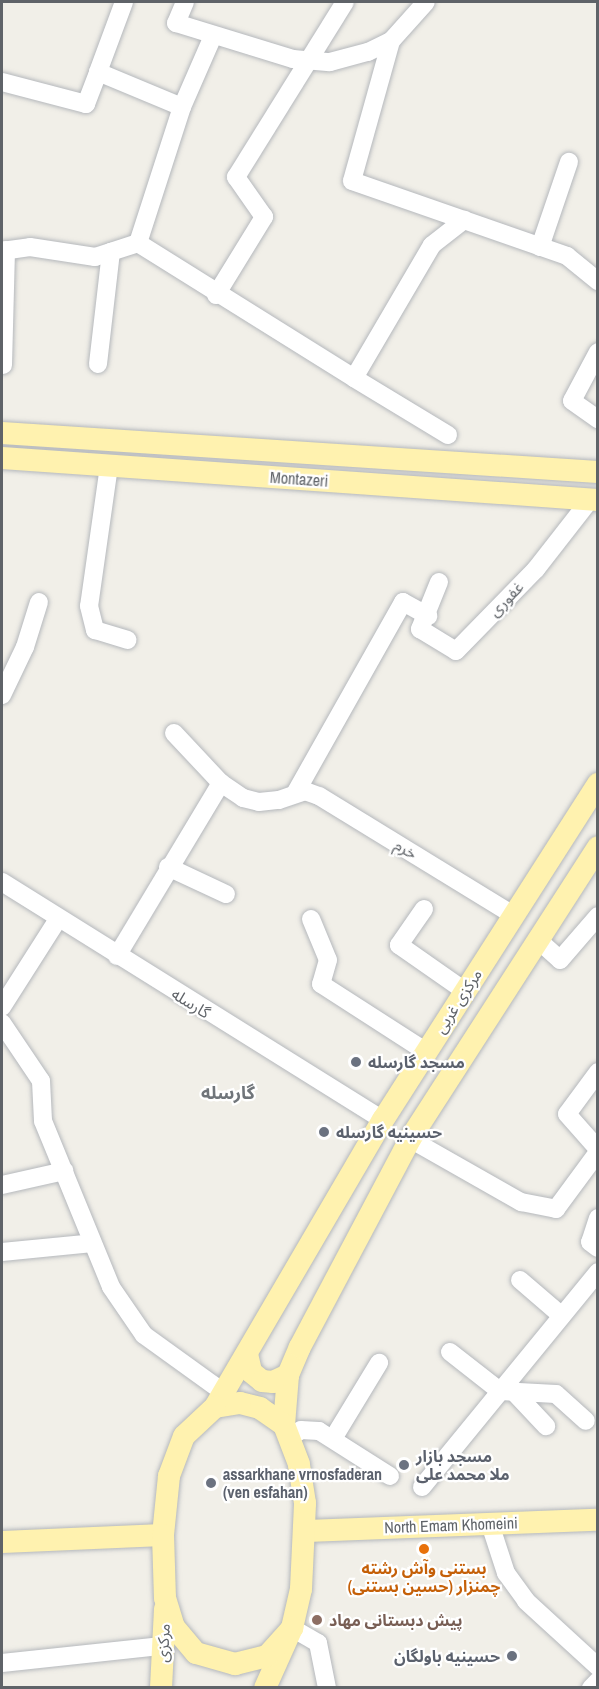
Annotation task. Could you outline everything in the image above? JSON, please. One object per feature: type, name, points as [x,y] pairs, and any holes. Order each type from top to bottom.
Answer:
[{"type":"main road","name":"Montazeri","points":[[2,434],[597,472]]},
{"type":"main road","name":"Montazeri","points":[[2,458],[594,500]]},
{"type":"main road","name":"مرکزی غربی","points":[[165,1598],[163,1535],[173,1457],[184,1436],[219,1399],[383,1120],[597,784]]},
{"type":"main road","name":"مرکزی غربی","points":[[287,1432],[288,1375],[314,1318],[410,1139],[597,847]]},
{"type":"main road","points":[[247,1354],[251,1372],[262,1381],[273,1382],[288,1375]]},
{"type":"main road","points":[[219,1399],[260,1408],[287,1432],[299,1464],[305,1531],[301,1589],[292,1628],[265,1688]]},
{"type":"main road","name":"North Emam Khomeini","points":[[305,1531],[597,1520]]},
{"type":"main road","points":[[2,1542],[163,1535]]},
{"type":"main road","points":[[165,1598],[174,1627],[183,1639],[196,1653],[215,1661],[235,1664],[267,1656],[292,1628]]},
{"type":"main road","name":"مرکزی","points":[[161,1688],[165,1598]]},
{"type":"street","points":[[2,82],[86,104],[124,2]]},
{"type":"street","points":[[186,2],[176,23],[213,36],[312,60],[330,62],[368,52],[391,41],[426,2]]},
{"type":"street","points":[[216,295],[264,217],[236,177],[312,60],[345,2]]},
{"type":"street","points":[[138,243],[182,107],[213,36]]},
{"type":"street","points":[[391,41],[352,181],[567,256],[597,281]]},
{"type":"street","points":[[98,72],[182,107]]},
{"type":"street","points":[[540,247],[568,162]]},
{"type":"street","points":[[354,378],[432,245],[464,220]]},
{"type":"street","points":[[138,243],[216,295],[448,435]]},
{"type":"street","points":[[3,365],[4,250],[30,247],[95,257],[138,243]]},
{"type":"street","points":[[98,364],[111,252]]},
{"type":"street","points":[[597,352],[572,401],[597,419]]},
{"type":"street","points":[[109,466],[89,606],[95,630],[127,640]]},
{"type":"street","name":"غفوری","points":[[428,615],[420,629],[456,651],[536,569],[594,500]]},
{"type":"street","points":[[174,733],[221,783],[243,798],[259,802],[279,800],[296,792],[403,602],[428,615],[440,582]]},
{"type":"street","points":[[2,695],[25,647],[39,602]]},
{"type":"street","points":[[117,956],[168,867],[221,783]]},
{"type":"street","name":"خرم","points":[[296,792],[320,796],[513,915]]},
{"type":"street","points":[[168,867],[226,894]]},
{"type":"street","name":"گارسله","points":[[2,882],[117,956],[383,1120]]},
{"type":"street","points":[[424,909],[399,945],[465,991]]},
{"type":"street","points":[[537,939],[560,960],[597,916]]},
{"type":"street","points":[[2,1007],[58,919]]},
{"type":"street","points":[[311,919],[328,960],[321,984],[425,1052]]},
{"type":"street","points":[[2,1023],[41,1082],[43,1121],[111,1287],[144,1335],[219,1399]]},
{"type":"street","points":[[410,1139],[521,1202],[556,1209],[597,1151],[567,1114],[597,1072]]},
{"type":"street","points":[[2,1185],[64,1171]]},
{"type":"street","points":[[597,1218],[590,1242],[597,1248]]},
{"type":"street","points":[[2,1252],[93,1243]]},
{"type":"street","points":[[422,1487],[507,1391],[597,1272]]},
{"type":"street","points":[[520,1280],[562,1316]]},
{"type":"street","points":[[450,1352],[507,1391],[546,1426]]},
{"type":"street","points":[[334,1437],[379,1363]]},
{"type":"street","points":[[507,1391],[556,1394],[586,1421]]},
{"type":"street","points":[[287,1432],[319,1431],[334,1437],[372,1468],[390,1476]]},
{"type":"street","points":[[490,1524],[506,1573],[526,1601],[597,1667]]},
{"type":"street","points":[[292,1628],[318,1643],[327,1688]]},
{"type":"street","points":[[2,1663],[162,1646]]},
{"type":"street","points":[[591,1688],[597,1681]]},
{"type":"place","name":"مسجد گارسله","points":[[356,1062]]},
{"type":"place","name":"حسینیه گارسله","points":[[324,1132]]},
{"type":"place","name":"مسجد بازار ملا محمد علی","points":[[404,1465]]},
{"type":"place","name":"assarkhane vrnosfaderan (ven esfahan)","points":[[211,1483]]},
{"type":"place","name":"بستنی وآش رشته چمنزار (حسین بستنی)","points":[[424,1549]]},
{"type":"place","name":"پیش دبستانی مهاد","points":[[317,1620]]},
{"type":"place","name":"حسینیه باولگان","points":[[512,1656]]},
{"type":"district","name":"گارسله","points":[[228,1093]]}]
